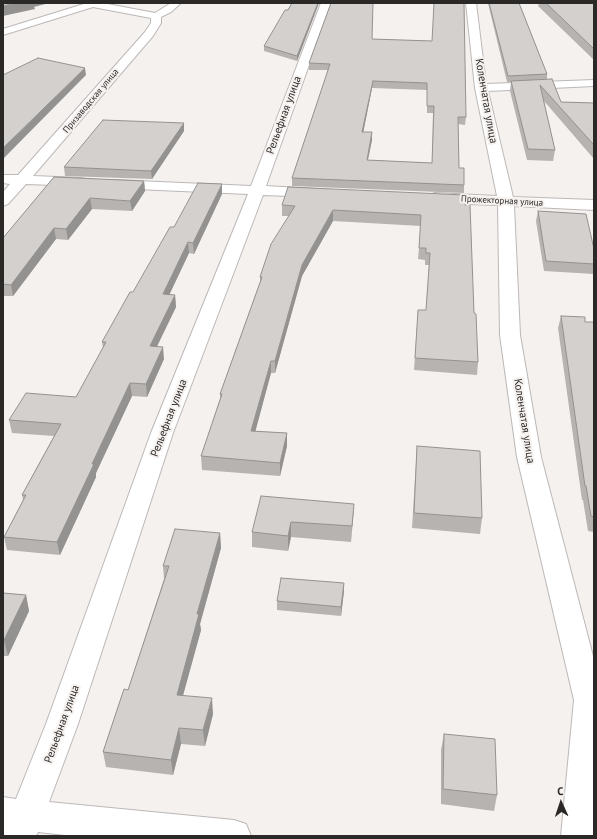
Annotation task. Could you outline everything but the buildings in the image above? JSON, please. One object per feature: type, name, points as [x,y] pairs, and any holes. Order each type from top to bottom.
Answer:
[{"type":"street","points":[[3,32],[93,4],[156,16],[168,10],[176,3]]},
{"type":"street","name":"Рельефная улица","points":[[17,822],[62,724],[162,433],[257,190],[326,3]]},
{"type":"street","name":"Коленчатая улица","points":[[471,3],[481,88],[506,202],[510,335],[529,457],[589,700],[578,836]]},
{"type":"street","name":"Призаводская улица","points":[[3,201],[23,180],[149,34],[156,22],[156,16]]},
{"type":"street","points":[[481,88],[594,83]]},
{"type":"street","points":[[3,179],[335,194]]},
{"type":"street","name":"Прожекторная улица","points":[[420,198],[594,205]]},
{"type":"street","points":[[17,822],[234,836]]}]
